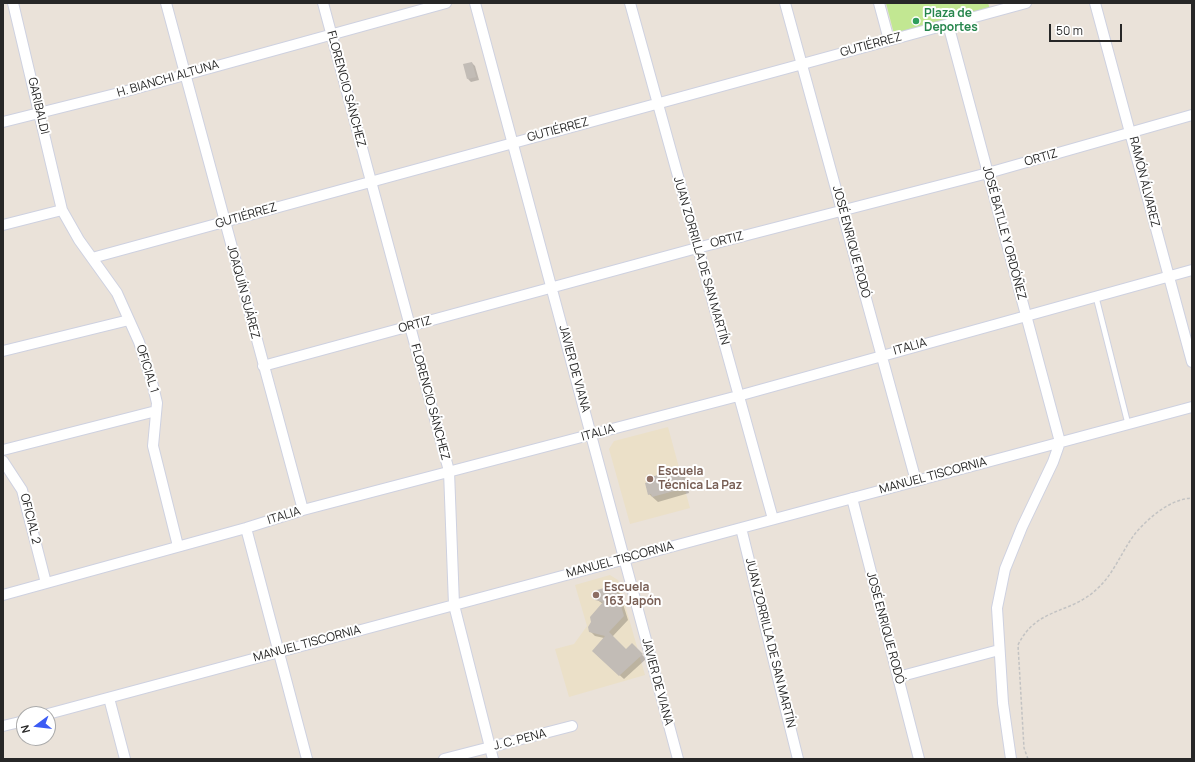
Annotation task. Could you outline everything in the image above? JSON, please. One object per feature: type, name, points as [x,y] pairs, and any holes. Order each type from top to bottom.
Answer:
[{"type":"street","name":"GARIBALDI","points":[[13,3],[62,210]]},
{"type":"street","name":"JOAQUÍN SUÁREZ","points":[[166,3],[303,510]]},
{"type":"street","name":"FLORENCIO SÁNCHEZ","points":[[323,3],[449,471],[454,605],[493,759]]},
{"type":"street","name":"H. BIANCHI ALTUNA","points":[[3,122],[446,3]]},
{"type":"street","name":"JAVIER DE VIANA","points":[[475,3],[592,434],[678,759]]},
{"type":"street","name":"JUAN ZORRILLA DE SAN MARTÍN","points":[[630,3],[738,396],[774,519]]},
{"type":"street","name":"JOSÉ ENRIQUE RODÓ","points":[[786,3],[916,481]]},
{"type":"street","points":[[880,3],[889,40]]},
{"type":"street","name":"GUTIÉRREZ","points":[[92,258],[948,24],[1006,6],[1026,3]]},
{"type":"street","name":"RAMÓN ÁLVAREZ","points":[[1095,3],[1192,362]]},
{"type":"street","name":"JOSÉ BATLLE Y ORDÓÑEZ","points":[[948,24],[1060,442]]},
{"type":"street","name":"ORTIZ","points":[[263,366],[697,248],[988,173],[1192,115]]},
{"type":"street","points":[[3,225],[62,210]]},
{"type":"street","name":"OFICIAL 1","points":[[62,210],[68,223],[117,294],[139,342],[157,403],[153,446],[178,546]]},
{"type":"street","name":"ITALIA","points":[[3,595],[246,528],[303,510],[738,396],[1192,270]]},
{"type":"street","points":[[3,351],[129,320]]},
{"type":"street","name":"MANUEL TISCORNIA","points":[[56,712],[1192,406]]},
{"type":"street","points":[[3,450],[156,411]]},
{"type":"street","points":[[1008,758],[997,608],[1005,569],[1022,527],[1053,462],[1060,442]]},
{"type":"street","name":"OFICIAL 2","points":[[3,461],[22,490],[46,583]]},
{"type":"street","name":"JOSÉ ENRIQUE RODÓ","points":[[852,498],[919,759]]},
{"type":"street","points":[[246,528],[307,759]]},
{"type":"street","name":"JUAN ZORRILLA DE SAN MARTÍN","points":[[741,528],[798,759]]},
{"type":"street","points":[[898,676],[999,650]]},
{"type":"street","points":[[109,698],[125,759]]},
{"type":"street","points":[[3,726],[16,722]]},
{"type":"street","name":"J. C. PENA","points":[[444,759],[572,726]]},
{"type":"lane","points":[[1096,296],[1128,424]]},
{"type":"path","points":[[1028,759],[1024,748],[1018,645],[1023,634],[1032,624],[1047,614],[1073,605],[1098,589],[1107,579],[1135,535],[1153,517],[1167,506],[1178,500],[1192,498]]},
{"type":"shaded area","name":"Escuela Técnica La Paz","points":[[668,427],[690,508],[630,524],[609,449],[614,441]]},
{"type":"shaded area","points":[[610,575],[618,580],[645,675],[569,697],[555,649],[574,644],[587,626],[575,585]]},
{"type":"green space","name":"Plaza de Deportes","points":[[886,3],[988,3],[990,9],[894,34]]},
{"type":"building","points":[[472,62],[476,77],[467,79],[463,64]]},
{"type":"building","points":[[680,469],[685,488],[652,497],[651,494],[648,495],[645,483],[648,482],[647,478]]},
{"type":"building","points":[[615,585],[624,616],[609,632],[626,649],[632,643],[643,654],[619,676],[592,651],[605,636],[589,632],[588,627],[591,622],[590,617],[603,602],[595,600],[594,594],[597,590]]},
{"type":"place","name":"Plaza de Deportes","points":[[916,21]]},
{"type":"place","name":"Escuela Técnica La Paz","points":[[650,479]]},
{"type":"place","name":"Escuela 163 Japón","points":[[596,595]]}]
